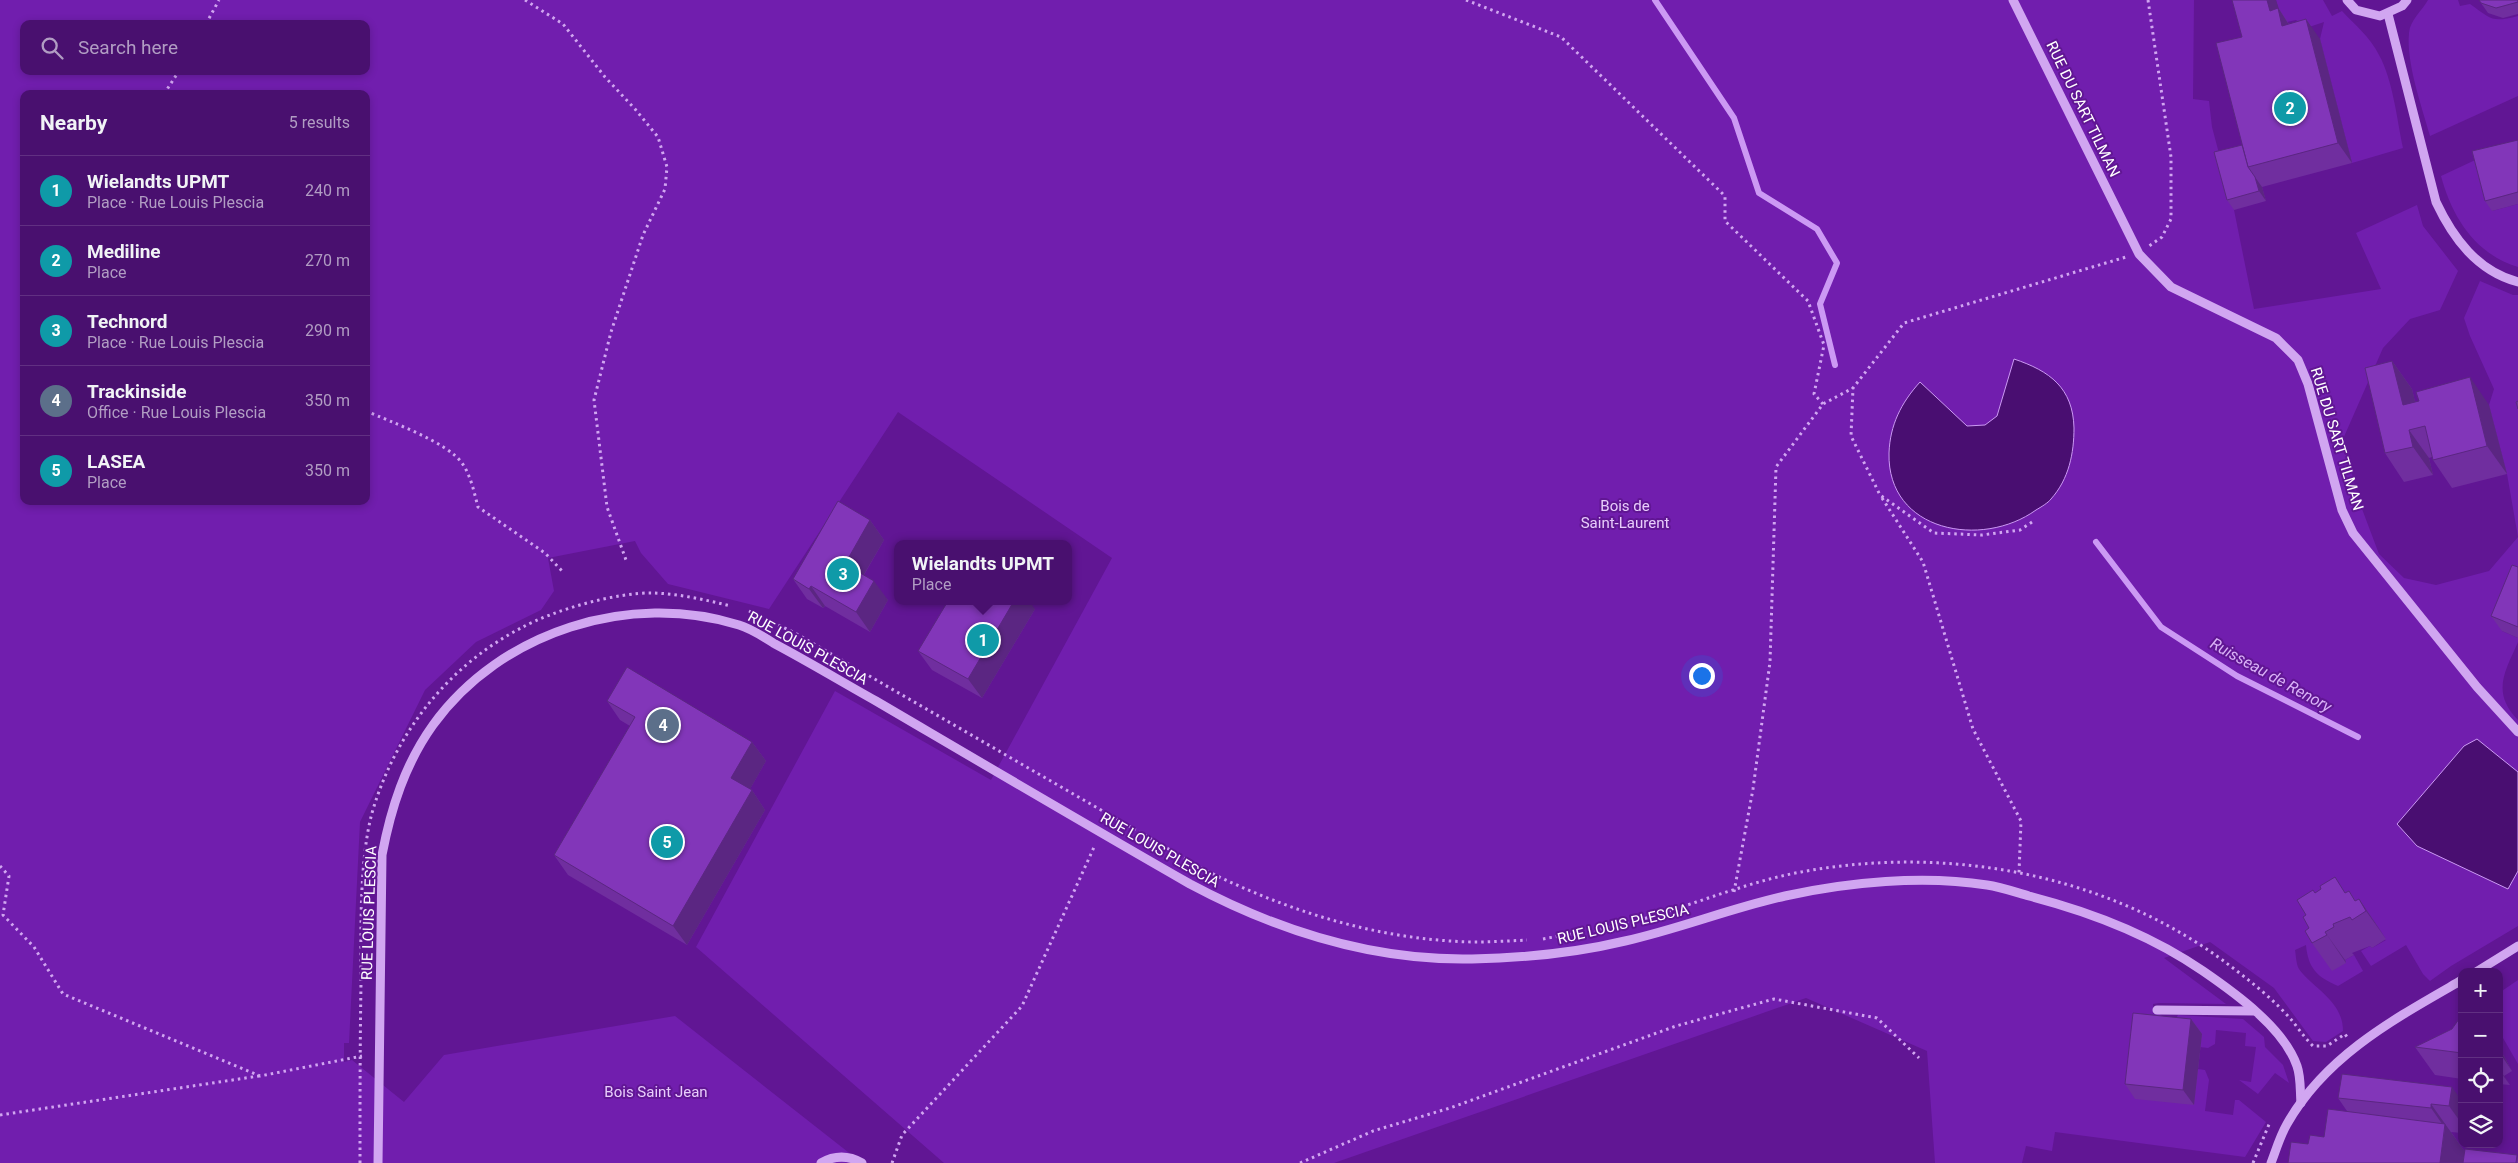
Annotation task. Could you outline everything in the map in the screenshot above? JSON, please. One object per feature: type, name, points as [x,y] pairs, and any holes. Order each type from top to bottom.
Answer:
[{"type":"street","name":"RUE DU SART TILMAN","points":[[2013,0],[2139,254],[2171,287],[2276,338],[2298,360],[2308,384],[2342,510],[2354,533],[2476,687],[2518,732]]},
{"type":"street","points":[[2347,0],[2356,10],[2380,16],[2402,6],[2406,0]]},
{"type":"street","points":[[2388,14],[2436,202],[2446,224],[2471,257],[2480,264],[2518,282]]},
{"type":"street","name":"RUE LOUIS PLESCIA","points":[[378,1163],[382,855],[391,811],[411,762],[433,725],[466,687],[504,657],[561,629],[608,617],[660,612],[703,616],[742,626],[812,663],[1190,884],[1256,917],[1322,938],[1403,955],[1470,959],[1550,956],[1626,941],[1784,897],[1833,888],[1910,880],[1987,885],[2076,908],[2171,948],[2230,990],[2281,1037],[2298,1067],[2301,1103]]},
{"type":"street","points":[[2482,968],[2518,946]]},
{"type":"street","points":[[2270,1163],[2286,1125],[2301,1103],[2354,1047],[2400,1016],[2458,982]]},
{"type":"street","points":[[2157,1010],[2168,1014],[2252,1011]]},
{"type":"street","points":[[821,1163],[841,1156],[853,1158],[862,1163]]},
{"type":"path","points":[[208,20],[219,0]]},
{"type":"path","points":[[526,0],[563,24],[605,77],[635,109],[658,137],[667,167],[665,189],[637,252],[611,332],[594,400],[607,507],[626,560]]},
{"type":"path","points":[[1466,0],[1561,37],[1724,196],[1725,221],[1808,301],[1824,345],[1814,394],[1824,404]]},
{"type":"path","points":[[1730,912],[1753,789],[1770,662],[1776,467],[1824,404],[1853,388],[1904,323],[2083,268],[2139,254],[2162,237],[2171,219],[2171,157],[2148,13],[2148,0]]},
{"type":"path","points":[[167,90],[176,75]]},
{"type":"path","points":[[1853,388],[1851,436],[1880,495],[1923,562],[1972,729],[2021,821],[2019,874]]},
{"type":"path","points":[[370,413],[446,449],[461,462],[471,482],[478,507],[545,553],[564,573]]},
{"type":"path","points":[[1880,495],[1934,533],[1982,535],[2020,530],[2032,522]]},
{"type":"path","points":[[360,1163],[361,916],[366,848],[372,814],[388,770],[413,723],[448,679],[494,642],[538,619],[582,605],[655,593],[702,599],[759,614],[1109,815],[1022,1006],[902,1135],[892,1163]]},
{"type":"path","points":[[0,866],[9,876],[3,915],[34,947],[63,994],[260,1076]]},
{"type":"path","points":[[1300,1163],[1373,1131],[1450,1108],[1676,1026],[1774,999],[1876,1018],[1919,1058]]},
{"type":"path","points":[[2281,1037],[2294,1023],[2313,1046],[2327,1046],[2345,1034],[2354,1047]]},
{"type":"path","points":[[0,1116],[260,1076],[379,1052]]},
{"type":"path","points":[[2253,1163],[2274,1116]]},
{"type":"green space","name":"Bois de Saint-Laurent","points":[[0,0],[2194,0],[2193,99],[2209,101],[2212,127],[2234,210],[2254,309],[2381,289],[2356,233],[2417,205],[2423,226],[2458,271],[2440,310],[2410,319],[2383,348],[2343,439],[2359,501],[2379,554],[2404,578],[2436,585],[2489,571],[2518,537],[2518,590],[2502,631],[2518,638],[2505,672],[2503,691],[2510,710],[2518,720],[2518,926],[2451,966],[2430,981],[2423,974],[2406,945],[2371,966],[2361,951],[2370,946],[2372,948],[2386,940],[2317,928],[2346,963],[2345,960],[2354,955],[2363,971],[2338,986],[2324,979],[2311,966],[2306,945],[2295,950],[2299,969],[2333,1003],[2342,1020],[2343,1031],[2326,1042],[2313,1041],[2274,988],[2210,942],[2164,958],[2226,1004],[2159,1003],[2153,1004],[2153,1014],[2160,1014],[2164,1018],[2198,1069],[2205,1070],[2209,1080],[2205,1111],[2233,1115],[2235,1100],[2239,1100],[2266,1122],[2245,1157],[2055,1132],[2052,1151],[2026,1146],[2022,1163],[1935,1163],[1927,1051],[1806,998],[1334,1163],[944,1163],[696,947],[835,691],[991,780],[1112,558],[898,412],[769,609],[668,584],[641,553],[635,541],[548,558],[554,591],[541,610],[476,642],[425,690],[360,822],[349,1043],[344,1043],[344,1062],[352,1060],[404,1102],[444,1055],[675,1016],[862,1163],[0,1163]]},
{"type":"green space","points":[[2276,0],[2323,0],[2332,16],[2342,11],[2367,37],[2379,55],[2388,76],[2403,148],[2352,163],[2320,39],[2324,22],[2306,28],[2296,20],[2282,23]]},
{"type":"green space","points":[[2428,0],[2458,0],[2460,6],[2470,4],[2488,16],[2497,19],[2518,16],[2518,96],[2430,136],[2415,85],[2409,45],[2410,28]]},
{"type":"green space","points":[[2518,140],[2518,152],[2492,211],[2518,204],[2518,267],[2489,253],[2467,232],[2452,206],[2441,176]]},
{"type":"green space","points":[[2480,281],[2513,295],[2518,295],[2518,537],[2507,474],[2489,405],[2494,389],[2464,318]]},
{"type":"green space","points":[[2518,980],[2518,1064],[2503,1038],[2503,990]]},
{"type":"green space","points":[[2178,1015],[2243,1019],[2264,1037],[2265,1047],[2283,1065],[2289,1083],[2275,1073],[2258,1094],[2239,1080],[2251,1082],[2256,1047],[2245,1046],[2246,1033],[2216,1030],[2215,1044],[2208,1048],[2200,1047],[2201,1034],[2173,1023]]},
{"type":"shaded area","points":[[2014,359],[2049,376],[2064,392],[2069,402],[2073,414],[2073,447],[2062,483],[2051,499],[2042,506],[2014,522],[1990,529],[1965,530],[1941,526],[1920,516],[1904,501],[1893,480],[1889,453],[1890,443],[1894,424],[1902,406],[1920,382],[1967,426],[1985,425],[1997,416]]},
{"type":"shaded area","points":[[2477,739],[2518,772],[2518,871],[2508,889],[2417,846],[2397,824],[2464,746]]},
{"type":"building","points":[[2232,0],[2267,0],[2270,11],[2278,8],[2282,26],[2306,19],[2338,143],[2248,167],[2216,43],[2242,37]]},
{"type":"building","points":[[2479,0],[2518,0],[2518,2],[2496,8],[2481,3]]},
{"type":"building","points":[[2518,140],[2518,192],[2485,201],[2472,151]]},
{"type":"building","points":[[2242,145],[2248,167],[2255,177],[2259,191],[2227,200],[2214,152]]},
{"type":"building","points":[[2392,361],[2403,405],[2419,401],[2416,392],[2470,377],[2487,446],[2433,460],[2425,426],[2409,430],[2413,447],[2385,453],[2365,368]]},
{"type":"building","points":[[838,501],[870,520],[845,564],[874,581],[856,612],[811,586],[809,589],[793,579]]},
{"type":"building","points":[[2512,565],[2518,567],[2518,627],[2491,616]]},
{"type":"building","points":[[946,605],[1012,605],[968,679],[918,651]]},
{"type":"building","points":[[627,667],[752,742],[731,778],[752,790],[673,926],[554,855],[635,717],[607,701]]},
{"type":"building","points":[[2335,877],[2345,893],[2349,891],[2355,901],[2359,899],[2366,911],[2352,920],[2350,917],[2333,924],[2334,927],[2325,932],[2327,935],[2312,943],[2305,931],[2309,928],[2303,917],[2306,915],[2297,900],[2313,890],[2315,893],[2321,889],[2320,886]]},
{"type":"building","points":[[2133,1013],[2191,1019],[2183,1090],[2125,1084]]},
{"type":"building","points":[[2458,1020],[2458,1052],[2415,1047],[2452,1029]]},
{"type":"building","points":[[2342,1074],[2452,1087],[2449,1106],[2431,1104],[2431,1108],[2338,1098]]},
{"type":"building","points":[[2328,1109],[2445,1124],[2440,1163],[2288,1163],[2291,1142],[2308,1144],[2310,1135],[2324,1137]]},
{"type":"building","points":[[2465,1149],[2517,1155],[2516,1163],[2463,1163]]},
{"type":"waterway","name":"Ruisseau de Renory","points":[[1655,0],[1734,118],[1759,193],[1817,229],[1837,263],[1820,304],[1835,365]]},
{"type":"waterway","name":"Ruisseau de Renory","points":[[2096,542],[2161,627],[2237,676],[2358,737]]},
{"type":"place","name":"Mediline","points":[[2290,108]]},
{"type":"place","name":"Technord","points":[[843,574]]},
{"type":"place","name":"Wielandts UPMT","points":[[983,640]]},
{"type":"place","name":"Trackinside","points":[[663,725]]},
{"type":"place","name":"LASEA","points":[[667,842]]},
{"type":"park label","name":"Bois Saint Jean","points":[[656,1092]]}]
